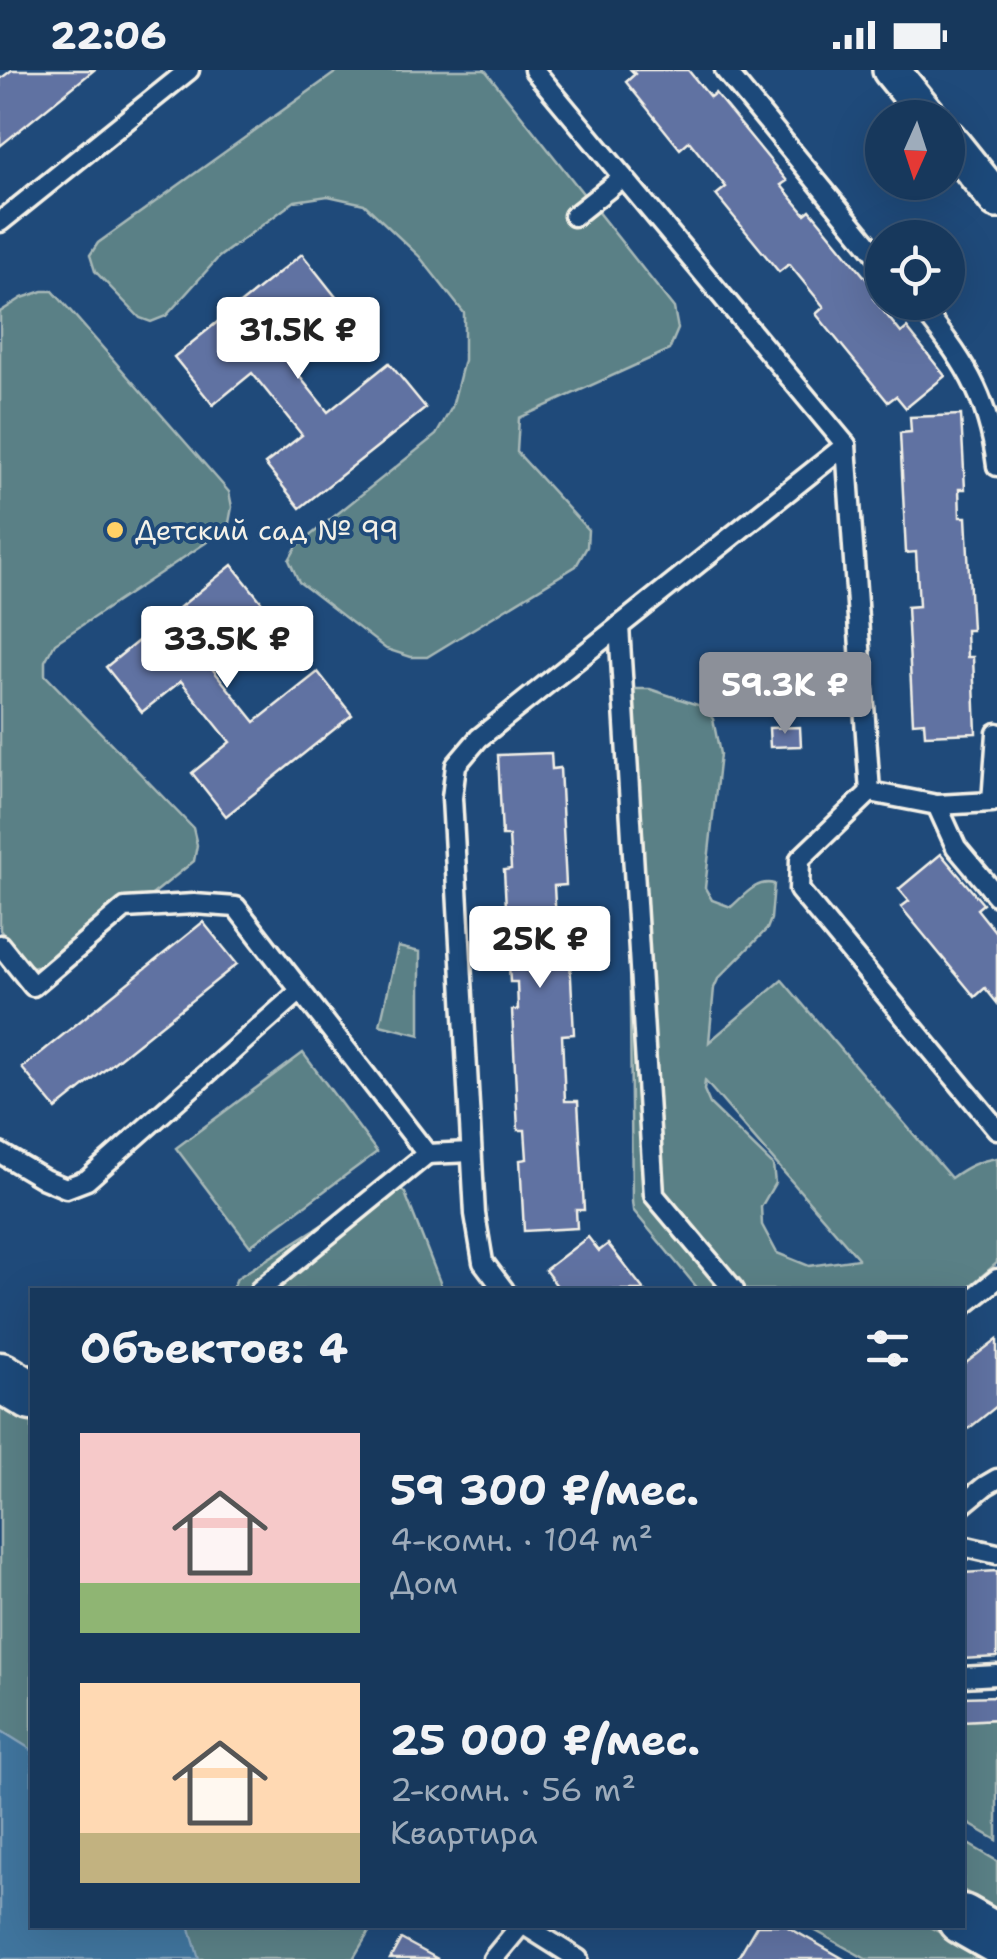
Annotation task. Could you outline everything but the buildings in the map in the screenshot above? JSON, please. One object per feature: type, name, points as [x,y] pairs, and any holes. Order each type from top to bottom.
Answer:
[{"type":"street","points":[[891,70],[915,100]]},
{"type":"street","points":[[965,160],[997,200]]},
{"type":"street","points":[[0,1377],[30,1395]]},
{"type":"street","points":[[965,1921],[997,1938]]},
{"type":"lane","points":[[0,222],[189,70]]},
{"type":"lane","points":[[534,70],[846,445],[870,792]]},
{"type":"lane","points":[[725,70],[865,240]]},
{"type":"lane","points":[[574,216],[623,177]]},
{"type":"lane","points":[[931,320],[969,371],[984,403],[997,466]]},
{"type":"lane","points":[[502,1288],[482,1262],[474,1214],[452,798],[456,765],[479,738],[846,445]]},
{"type":"lane","points":[[618,626],[654,1195],[732,1288]]},
{"type":"lane","points":[[870,792],[937,805],[992,802],[997,733]]},
{"type":"lane","points":[[870,792],[800,858],[799,890],[997,1128]]},
{"type":"lane","points":[[937,805],[956,847],[997,896]]},
{"type":"lane","points":[[0,945],[33,986],[125,908],[194,904],[236,907],[426,1154]]},
{"type":"lane","points":[[0,1153],[66,1188],[87,1180],[299,992]]},
{"type":"lane","points":[[262,1288],[426,1154],[471,1152]]},
{"type":"lane","points":[[965,1306],[997,1280]]},
{"type":"lane","points":[[965,1503],[997,1479]]},
{"type":"lane","points":[[965,1547],[997,1554]]},
{"type":"lane","points":[[965,1678],[997,1675]]},
{"type":"lane","points":[[493,1959],[520,1928]]},
{"type":"lane","points":[[528,1928],[578,1959]]},
{"type":"green space","points":[[339,70],[485,70],[674,308],[678,329],[669,350],[519,418],[517,452],[588,530],[587,547],[576,566],[427,657],[411,657],[386,649],[299,582],[289,560],[297,546],[436,435],[452,407],[464,360],[464,313],[419,256],[364,204],[328,196],[295,201],[219,257],[166,316],[151,322],[140,318],[95,271],[90,255],[98,243]]},
{"type":"green space","points":[[43,291],[53,291],[229,492],[232,507],[228,528],[55,643],[45,661],[45,675],[193,828],[197,845],[194,861],[65,965],[51,968],[26,962],[0,930],[0,312]]},
{"type":"green space","points":[[630,689],[650,689],[704,707],[713,719],[720,754],[705,888],[712,900],[731,907],[756,886],[774,884],[767,929],[718,979],[714,988],[709,1042],[782,980],[951,1178],[972,1165],[997,1158],[997,1263],[965,1290],[697,1288],[633,1210],[627,721]],"holes":[[[705,1081],[858,1259],[809,1266],[777,1253],[762,1225],[761,1207],[775,1183],[773,1165],[710,1104]]]},
{"type":"green space","points":[[398,947],[420,952],[420,1035],[380,1025]]},
{"type":"green space","points":[[303,1053],[377,1152],[250,1246],[176,1148]]},
{"type":"green space","points":[[396,1184],[405,1193],[442,1288],[233,1288],[237,1278],[378,1190]]},
{"type":"green space","points":[[0,1399],[30,1417],[30,1928],[371,1928],[353,1959],[0,1959]]},
{"type":"green space","points":[[997,1719],[997,1840],[965,1822],[965,1721]]},
{"type":"green space","points":[[965,1842],[997,1861],[997,1910],[965,1891]]},
{"type":"green space","points":[[810,1928],[931,1928],[987,1959],[866,1959]]},
{"type":"water","points":[[0,1730],[30,1749],[30,1928],[190,1928],[199,1959],[0,1959]]},
{"type":"place","name":"Детский сад № 99","points":[[115,530]]}]
